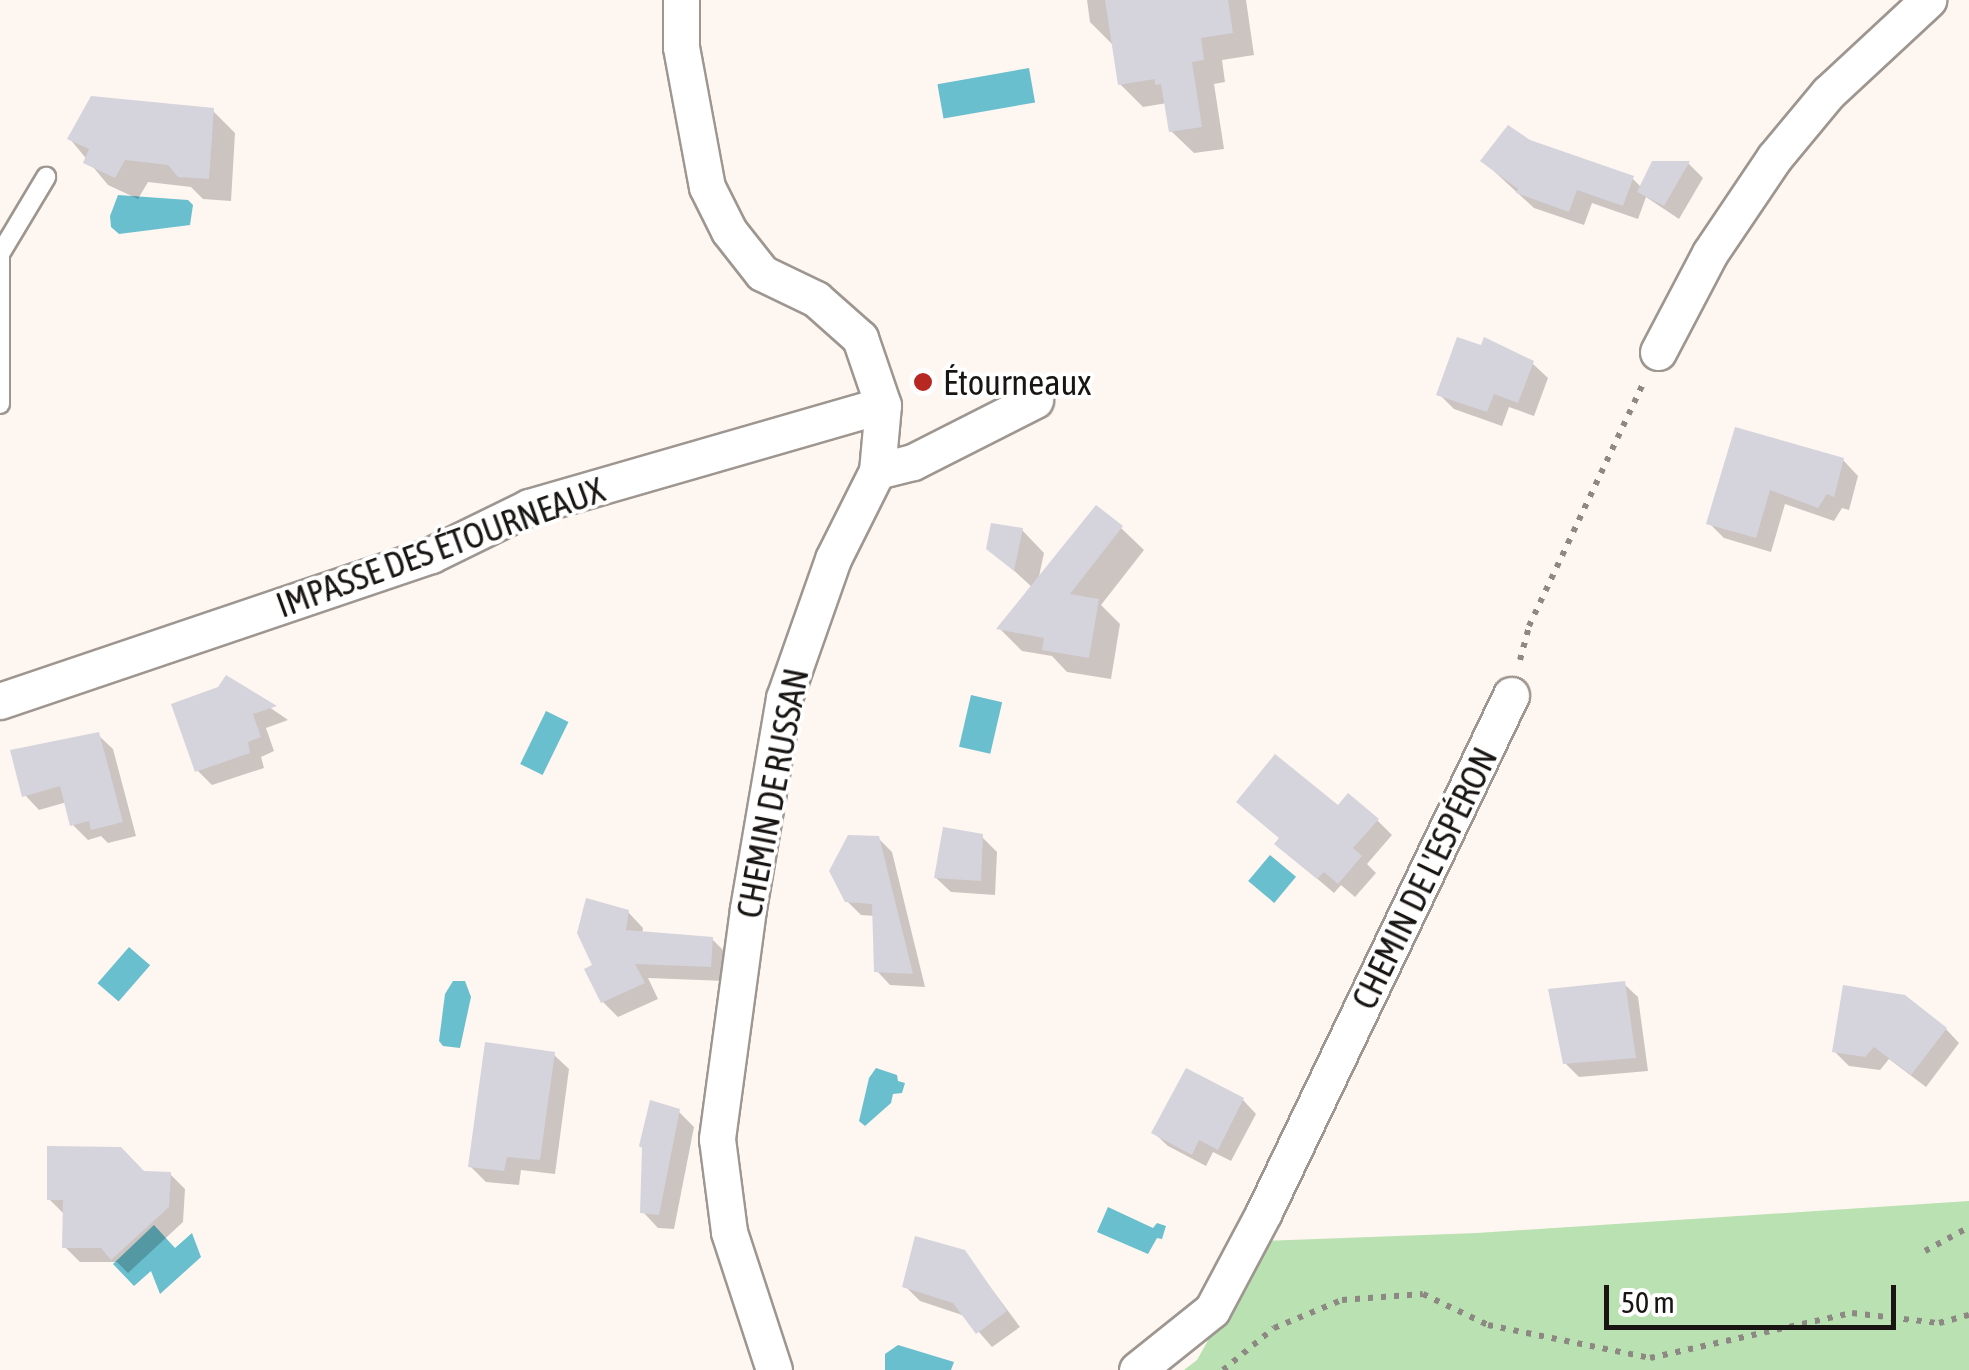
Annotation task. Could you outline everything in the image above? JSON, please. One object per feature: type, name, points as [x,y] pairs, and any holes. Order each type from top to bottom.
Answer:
[{"type":"street","name":"CHEMIN DE RUSSAN","points":[[681,0],[684,65],[707,187],[722,217],[762,273],[816,299],[860,338],[883,405],[878,471],[833,558],[784,698],[748,910],[717,1139],[729,1232],[774,1370]]},
{"type":"street","points":[[1658,352],[1710,253],[1774,158],[1828,94],[1928,0]]},
{"type":"street","points":[[878,471],[913,462],[1035,400]]},
{"type":"street","name":"IMPASSE DES ÉTOURNEAUX","points":[[0,701],[431,555],[528,508],[883,405]]},
{"type":"street","name":"CHEMIN DE L'ESPÉRON","points":[[1137,1370],[1212,1310],[1264,1212],[1511,695]]},
{"type":"lane","points":[[0,404],[0,256],[46,177]]},
{"type":"path","points":[[1511,695],[1528,626],[1658,352]]},
{"type":"path","points":[[1925,1250],[1969,1227]]},
{"type":"path","points":[[1223,1370],[1274,1328],[1342,1300],[1423,1294],[1488,1325],[1650,1358],[1852,1313],[1939,1324],[1969,1315]]},
{"type":"green space","points":[[1969,1201],[1969,1370],[1184,1370],[1197,1360],[1264,1241],[1477,1233]]},
{"type":"water","points":[[1029,68],[1035,102],[943,119],[937,84]]},
{"type":"water","points":[[118,195],[188,200],[193,205],[190,225],[119,234],[111,227],[110,216]]},
{"type":"water","points":[[971,695],[1002,702],[990,754],[959,747]]},
{"type":"water","points":[[546,711],[568,722],[543,775],[520,764]]},
{"type":"water","points":[[1270,855],[1296,877],[1274,903],[1248,881]]},
{"type":"water","points":[[129,947],[150,965],[119,1002],[98,983]]},
{"type":"water","points":[[453,981],[465,981],[471,997],[460,1048],[443,1046],[439,1041],[445,994]]},
{"type":"water","points":[[876,1068],[897,1075],[898,1081],[905,1083],[902,1093],[893,1094],[891,1103],[865,1126],[859,1121],[869,1078]]},
{"type":"water","points":[[1108,1207],[1153,1228],[1157,1223],[1166,1226],[1162,1239],[1157,1238],[1148,1254],[1097,1232]]},
{"type":"water","points":[[154,1225],[175,1248],[192,1233],[201,1257],[160,1294],[151,1271],[134,1286],[113,1264]]},
{"type":"water","points":[[898,1345],[954,1362],[951,1370],[885,1370],[885,1354]]},
{"type":"building","points":[[1105,0],[1228,0],[1233,33],[1201,38],[1204,60],[1192,62],[1202,127],[1169,132],[1161,84],[1155,85],[1155,79],[1118,85]]},
{"type":"building","points":[[91,96],[214,108],[209,179],[178,177],[168,165],[125,160],[115,178],[83,163],[89,149],[67,139]]},
{"type":"building","points":[[1508,125],[1530,140],[1634,176],[1623,206],[1577,190],[1569,212],[1516,193],[1518,189],[1480,161]]},
{"type":"building","points":[[1652,161],[1690,161],[1664,206],[1637,192]]},
{"type":"building","points":[[1457,337],[1481,345],[1484,337],[1534,361],[1518,403],[1494,394],[1487,412],[1436,395]]},
{"type":"building","points":[[1735,427],[1844,458],[1834,497],[1827,494],[1818,508],[1770,490],[1756,538],[1706,524]]},
{"type":"building","points":[[1096,505],[1123,526],[1070,594],[1099,599],[1089,658],[1042,650],[1044,638],[996,629]]},
{"type":"building","points":[[991,523],[1023,528],[1014,571],[986,549]]},
{"type":"building","points":[[226,675],[277,706],[253,714],[261,737],[248,742],[250,753],[195,772],[171,704],[218,687]]},
{"type":"building","points":[[99,732],[123,822],[91,830],[89,821],[70,826],[60,786],[22,797],[10,750]]},
{"type":"building","points":[[1275,754],[1338,805],[1348,793],[1379,819],[1353,848],[1362,856],[1338,884],[1324,872],[1317,879],[1274,844],[1279,838],[1236,802]]},
{"type":"building","points":[[943,827],[983,834],[981,881],[934,878]]},
{"type":"building","points":[[848,835],[879,836],[913,974],[874,972],[872,904],[845,902],[829,871]]},
{"type":"building","points":[[586,898],[629,910],[626,930],[713,937],[711,967],[635,964],[645,983],[601,1003],[584,969],[592,965],[577,933]]},
{"type":"building","points":[[1625,981],[1636,1058],[1563,1064],[1548,989]]},
{"type":"building","points":[[1843,985],[1905,995],[1947,1028],[1911,1075],[1874,1047],[1865,1057],[1832,1052]]},
{"type":"building","points":[[485,1042],[555,1052],[540,1160],[507,1157],[504,1171],[468,1167]]},
{"type":"building","points":[[1186,1068],[1244,1098],[1218,1150],[1199,1140],[1192,1155],[1151,1133]]},
{"type":"building","points":[[650,1100],[680,1109],[659,1215],[640,1213],[639,1146]]},
{"type":"building","points":[[47,1146],[121,1147],[144,1171],[171,1172],[169,1207],[111,1260],[101,1248],[62,1248],[63,1200],[47,1200]]},
{"type":"building","points":[[915,1236],[965,1250],[1007,1311],[976,1334],[953,1303],[902,1287]]},
{"type":"place","name":"Étourneaux","points":[[923,382]]}]
